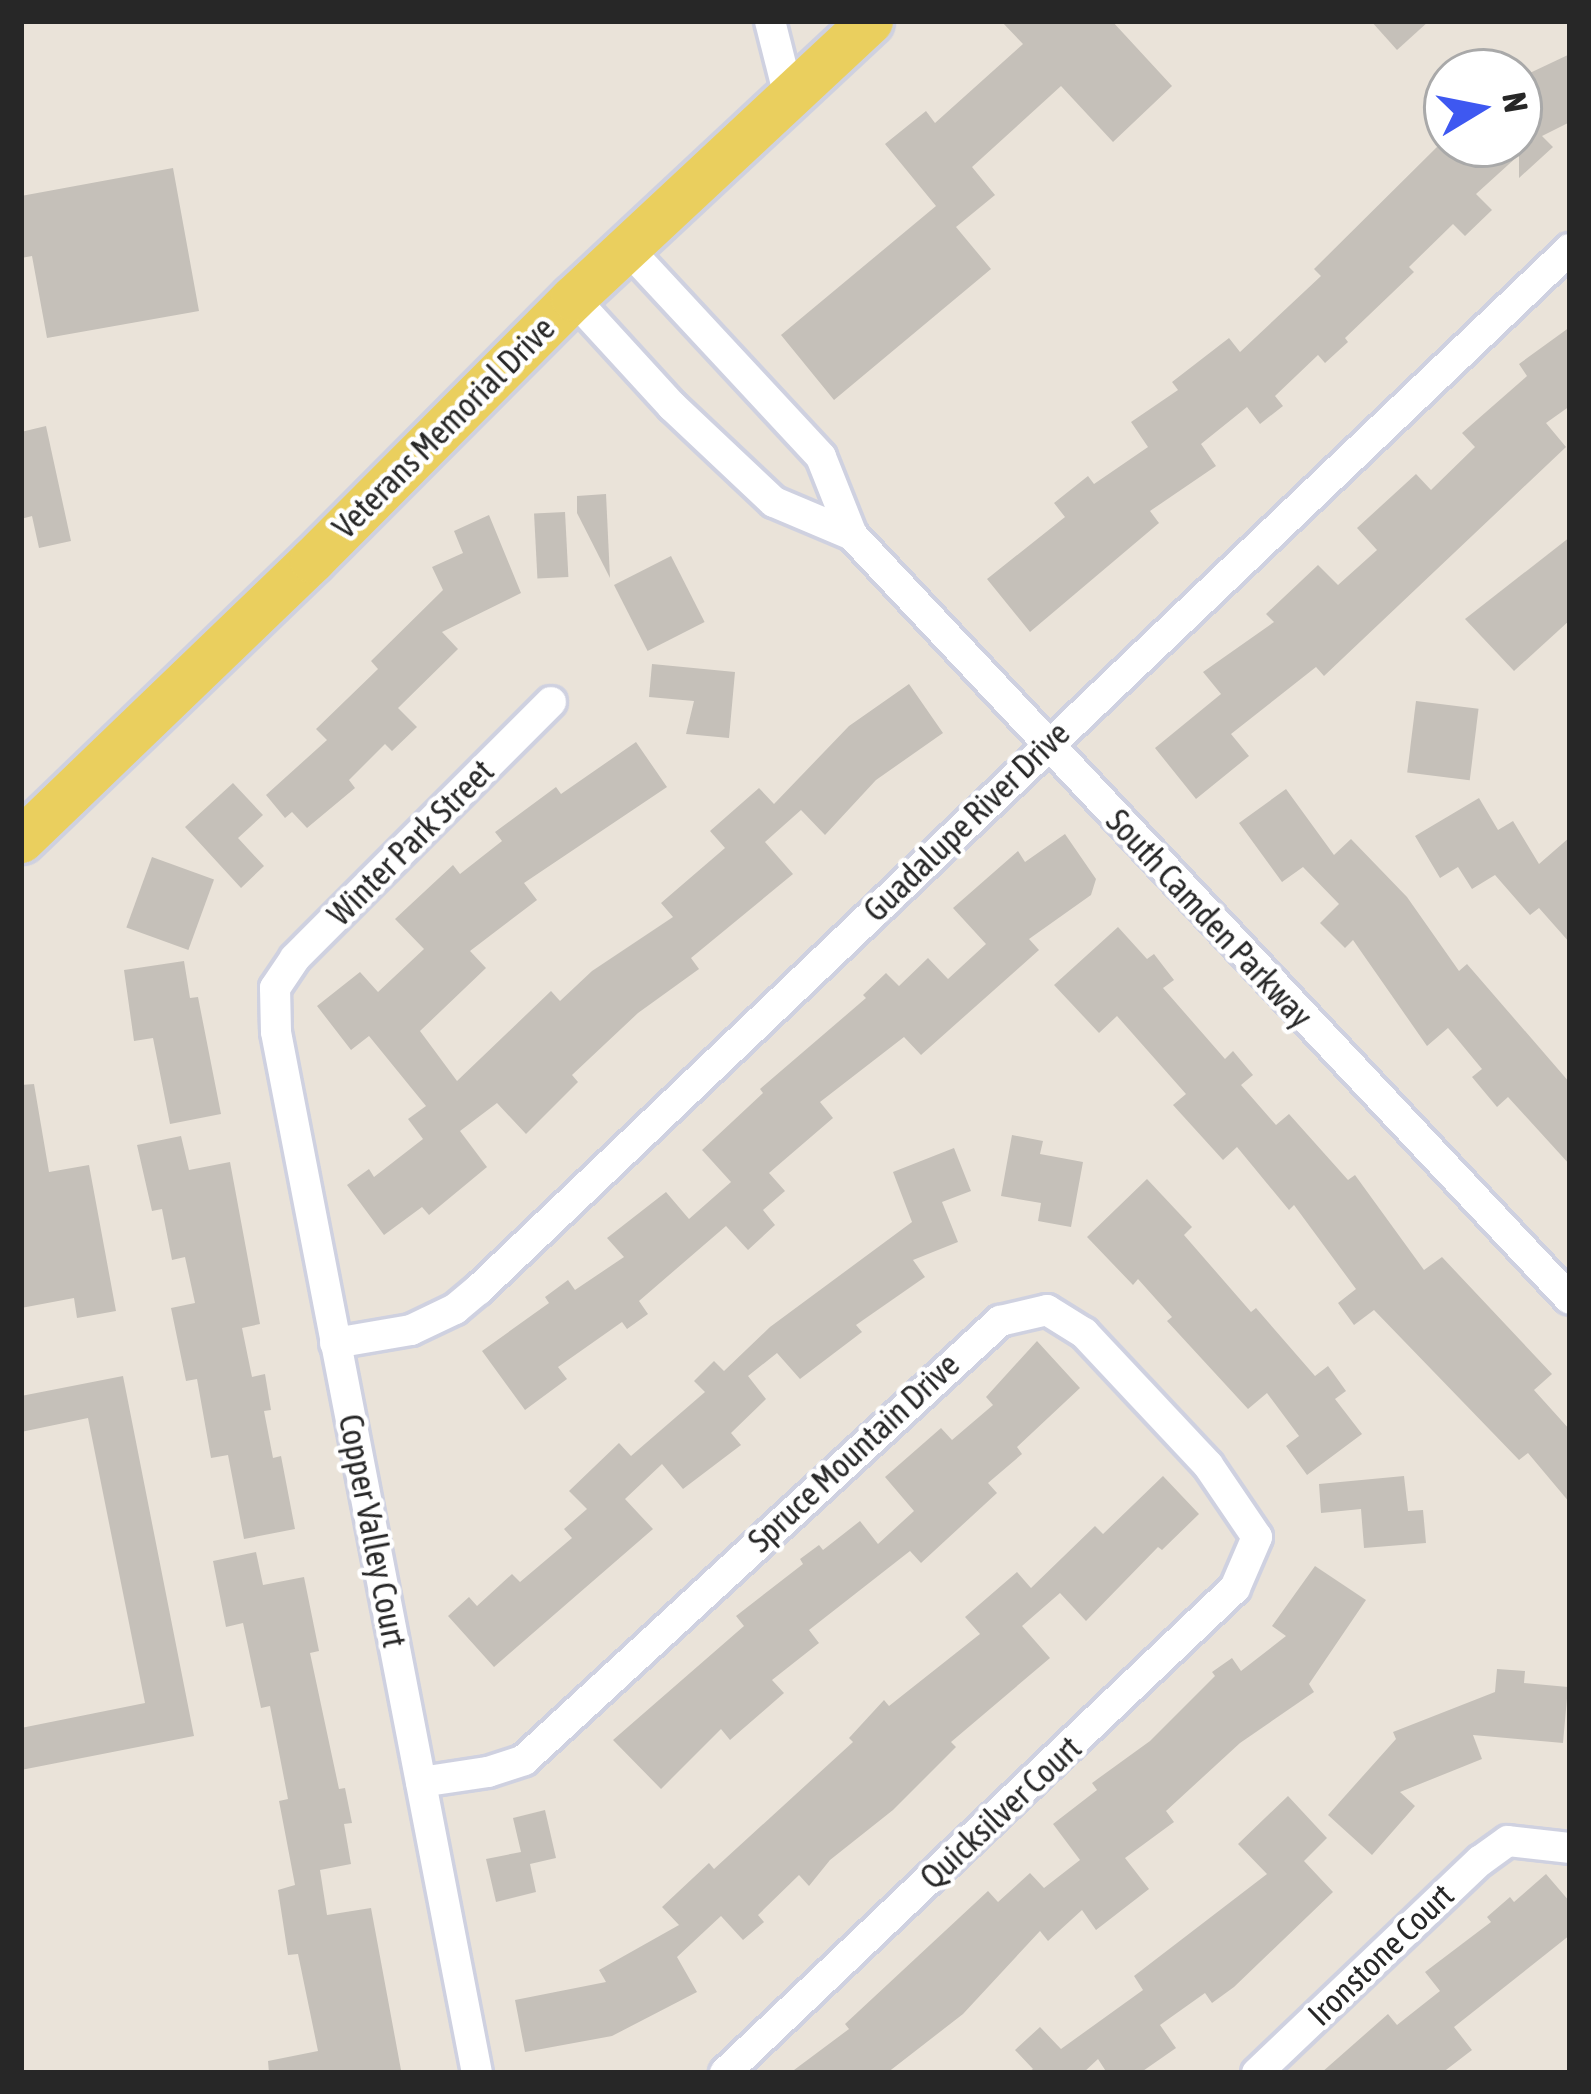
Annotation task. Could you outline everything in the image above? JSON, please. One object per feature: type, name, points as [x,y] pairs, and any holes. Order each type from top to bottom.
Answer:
[{"type":"main road","name":"Veterans Memorial Drive","points":[[21,840],[573,298],[871,21]]},
{"type":"street","points":[[770,21],[790,96]]},
{"type":"street","name":"South Camden Parkway","points":[[627,248],[821,457],[852,535],[1046,747],[1570,1299]]},
{"type":"street","name":"Guadalupe River Drive","points":[[335,1342],[411,1330],[466,1300],[1570,249]]},
{"type":"street","name":"South Camden Parkway","points":[[573,298],[672,406],[774,502],[852,535]]},
{"type":"street","name":"Winter Park Street","points":[[275,988],[296,958],[551,702]]},
{"type":"street","name":"Copper Valley Court","points":[[275,988],[276,1032],[477,2073]]},
{"type":"street","name":"Spruce Mountain Drive","points":[[421,1782],[488,1772],[524,1760],[952,1360],[1000,1321],[1047,1310],[1084,1333],[1208,1465],[1257,1537]]},
{"type":"street","name":"Quicksilver Court","points":[[725,2073],[1235,1588],[1257,1537]]},
{"type":"street","name":"Ironstone Court","points":[[1258,2073],[1480,1861],[1508,1841],[1570,1848]]},
{"type":"building","points":[[1001,21],[1112,21],[1172,86],[1113,142],[1061,86],[972,167],[995,195],[956,227],[991,269],[834,400],[781,335],[936,206],[885,144],[926,111],[935,123],[1023,44]]},
{"type":"building","points":[[1371,21],[1429,21],[1397,50]]},
{"type":"building","points":[[1570,54],[1570,122],[1543,136],[1543,67]]},
{"type":"building","points":[[1543,137],[1553,147],[1543,156]]},
{"type":"building","points":[[1423,161],[1423,168],[1505,168],[1476,194],[1492,210],[1465,236],[1453,224],[1409,267],[1414,272],[1345,338],[1348,342],[1325,363],[1318,355],[1275,396],[1283,406],[1260,424],[1247,407],[1201,444],[1216,466],[1150,511],[1159,523],[1030,632],[987,579],[1065,517],[1054,503],[1088,476],[1094,484],[1148,447],[1131,422],[1178,390],[1172,382],[1229,338],[1240,352],[1321,276],[1314,269]]},
{"type":"building","points":[[173,168],[199,311],[47,338],[32,256],[21,258],[21,196]]},
{"type":"building","points":[[1570,327],[1570,406],[1546,423],[1566,447],[1324,676],[1316,667],[1231,734],[1249,756],[1196,799],[1155,748],[1221,694],[1203,672],[1274,622],[1266,614],[1318,565],[1338,585],[1377,550],[1357,528],[1416,474],[1431,490],[1475,447],[1462,433],[1527,376],[1519,364]]},
{"type":"building","points":[[46,426],[71,541],[39,548],[32,516],[21,519],[21,432]]},
{"type":"building","points":[[606,494],[610,578],[577,513],[577,496]]},
{"type":"building","points":[[565,512],[568,577],[537,579],[534,514]]},
{"type":"building","points":[[489,515],[521,593],[442,632],[458,649],[398,708],[417,727],[392,751],[385,744],[349,780],[355,788],[307,828],[292,812],[285,818],[266,795],[327,740],[316,729],[378,669],[371,661],[443,590],[432,567],[463,553],[454,531]]},
{"type":"building","points":[[1570,537],[1570,620],[1514,671],[1465,619]]},
{"type":"building","points":[[671,556],[705,622],[648,651],[614,585]]},
{"type":"building","points":[[652,664],[735,672],[729,738],[686,734],[694,701],[649,697]]},
{"type":"building","points":[[909,684],[943,733],[876,780],[825,835],[801,810],[765,842],[793,874],[691,958],[699,969],[638,1013],[572,1075],[578,1082],[526,1134],[497,1103],[460,1131],[487,1167],[429,1215],[422,1207],[384,1235],[347,1185],[369,1169],[374,1177],[423,1139],[408,1119],[426,1106],[369,1036],[351,1050],[317,1006],[360,972],[378,992],[424,949],[395,919],[453,865],[460,874],[502,841],[495,832],[556,787],[561,794],[636,742],[667,787],[524,883],[537,900],[470,951],[486,968],[420,1031],[457,1081],[551,991],[560,1001],[592,971],[673,917],[661,903],[725,848],[710,831],[759,788],[774,804],[849,726]]},
{"type":"building","points":[[1416,701],[1479,709],[1470,780],[1407,772]]},
{"type":"building","points":[[233,783],[263,815],[238,838],[264,866],[241,888],[185,827]]},
{"type":"building","points":[[1286,789],[1334,855],[1351,839],[1407,897],[1459,971],[1467,964],[1570,1083],[1570,1165],[1508,1097],[1497,1107],[1472,1077],[1482,1069],[1448,1028],[1427,1046],[1353,940],[1345,948],[1320,923],[1339,904],[1303,867],[1282,882],[1239,823]]},
{"type":"building","points":[[1479,798],[1498,830],[1513,821],[1539,864],[1570,837],[1570,943],[1539,908],[1530,915],[1495,875],[1472,889],[1458,867],[1440,878],[1415,836]]},
{"type":"building","points":[[1065,834],[1096,879],[1091,895],[1029,939],[1039,950],[921,1055],[904,1037],[820,1102],[833,1118],[769,1173],[785,1191],[763,1210],[775,1225],[748,1250],[726,1226],[639,1301],[648,1314],[627,1329],[622,1322],[558,1367],[567,1379],[525,1410],[482,1351],[549,1303],[545,1297],[568,1280],[575,1290],[624,1257],[607,1238],[666,1192],[689,1219],[731,1182],[702,1150],[763,1093],[760,1089],[866,998],[863,995],[886,973],[899,986],[928,958],[948,979],[986,944],[953,908],[1018,851],[1025,862]]},
{"type":"building","points":[[152,857],[214,880],[188,950],[126,927]]},
{"type":"building","points":[[1118,927],[1147,959],[1154,954],[1174,980],[1163,988],[1225,1059],[1233,1051],[1253,1075],[1241,1085],[1276,1125],[1289,1114],[1348,1180],[1355,1175],[1424,1270],[1442,1257],[1552,1374],[1534,1390],[1570,1430],[1570,1503],[1528,1453],[1519,1460],[1374,1310],[1354,1325],[1338,1303],[1356,1289],[1294,1205],[1289,1210],[1237,1147],[1223,1160],[1173,1105],[1186,1094],[1117,1016],[1099,1033],[1054,985]]},
{"type":"building","points":[[184,961],[190,998],[198,997],[221,1114],[170,1124],[153,1038],[134,1041],[124,970]]},
{"type":"building","points":[[34,1084],[49,1172],[89,1165],[116,1311],[77,1318],[74,1298],[21,1308],[21,1085]]},
{"type":"building","points":[[1012,1135],[1043,1141],[1040,1154],[1083,1162],[1071,1227],[1038,1221],[1041,1203],[1001,1196]]},
{"type":"building","points":[[181,1136],[189,1170],[230,1162],[260,1324],[242,1328],[252,1377],[265,1374],[271,1410],[264,1411],[273,1458],[281,1456],[295,1529],[244,1539],[228,1455],[211,1458],[197,1379],[186,1381],[171,1308],[195,1303],[185,1257],[172,1260],[162,1209],[152,1211],[137,1145]]},
{"type":"building","points":[[954,1148],[971,1191],[942,1202],[958,1242],[913,1260],[925,1277],[856,1325],[862,1332],[800,1379],[777,1353],[748,1376],[766,1399],[731,1433],[741,1445],[683,1489],[662,1464],[625,1499],[653,1529],[494,1667],[448,1616],[469,1597],[477,1606],[512,1574],[520,1582],[572,1538],[564,1529],[587,1509],[569,1491],[619,1443],[631,1456],[705,1392],[694,1381],[714,1361],[724,1371],[770,1327],[912,1222],[893,1172]]},
{"type":"building","points":[[1147,1179],[1192,1227],[1184,1235],[1251,1312],[1256,1308],[1315,1376],[1328,1366],[1346,1391],[1335,1399],[1362,1434],[1307,1475],[1286,1446],[1299,1436],[1267,1393],[1248,1409],[1167,1321],[1172,1317],[1138,1279],[1133,1285],[1087,1237]]},
{"type":"building","points":[[1037,1341],[1080,1388],[1017,1447],[1022,1454],[988,1483],[997,1493],[921,1563],[910,1551],[809,1630],[819,1643],[772,1680],[784,1693],[730,1740],[721,1729],[661,1789],[613,1740],[744,1626],[736,1616],[803,1564],[800,1559],[819,1545],[823,1550],[860,1521],[878,1544],[914,1511],[885,1477],[941,1428],[952,1440],[993,1405],[986,1397]]},
{"type":"building","points":[[123,1376],[194,1736],[21,1770],[21,1728],[145,1703],[88,1418],[21,1432],[21,1396]]},
{"type":"building","points":[[1163,1476],[1199,1514],[1162,1550],[1158,1547],[1086,1621],[1060,1593],[1022,1626],[1050,1658],[951,1742],[956,1747],[893,1810],[830,1860],[809,1886],[799,1875],[758,1915],[764,1922],[743,1940],[721,1916],[677,1957],[697,1992],[612,2036],[525,2052],[515,2000],[606,1982],[599,1970],[679,1925],[662,1907],[709,1863],[714,1869],[853,1742],[849,1738],[884,1700],[889,1706],[980,1634],[965,1617],[1017,1572],[1031,1588],[1095,1526],[1103,1534]]},
{"type":"building","points":[[1404,1476],[1408,1511],[1423,1510],[1426,1543],[1364,1548],[1361,1509],[1321,1513],[1319,1484]]},
{"type":"building","points":[[256,1552],[263,1585],[304,1577],[319,1651],[310,1653],[339,1789],[345,1788],[352,1823],[344,1824],[351,1864],[320,1870],[327,1915],[371,1908],[401,2070],[269,2073],[268,2061],[318,2051],[298,1954],[288,1955],[278,1890],[295,1885],[279,1801],[288,1799],[270,1706],[261,1708],[243,1623],[226,1627],[213,1561]]},
{"type":"building","points":[[1315,1566],[1366,1600],[1309,1684],[1314,1692],[1240,1743],[1166,1811],[1174,1822],[1125,1858],[1149,1889],[1096,1930],[1082,1910],[1048,1941],[1040,1931],[963,2014],[887,2073],[790,2073],[849,2029],[845,2024],[988,1891],[998,1902],[1030,1873],[1044,1888],[1080,1860],[1053,1824],[1097,1790],[1092,1783],[1150,1741],[1215,1676],[1212,1672],[1232,1658],[1241,1671],[1286,1636],[1272,1626]]},
{"type":"building","points":[[1497,1669],[1525,1671],[1524,1683],[1568,1687],[1563,1743],[1473,1735],[1482,1759],[1400,1792],[1415,1806],[1372,1855],[1328,1815],[1396,1739],[1393,1732],[1495,1692]]},
{"type":"building","points":[[1288,1796],[1327,1838],[1304,1861],[1333,1892],[1234,1987],[1212,2003],[1205,1993],[1160,2025],[1176,2048],[1140,2073],[1107,2073],[1098,2059],[1083,2073],[1027,2073],[1033,2069],[1015,2050],[1040,2027],[1061,2049],[1143,1990],[1134,1976],[1267,1874],[1238,1844]]},
{"type":"building","points":[[545,1810],[556,1858],[530,1864],[536,1892],[496,1902],[486,1859],[521,1852],[513,1818]]},
{"type":"building","points":[[1546,1874],[1570,1902],[1570,1935],[1454,2027],[1472,2050],[1442,2073],[1321,2073],[1388,2014],[1397,2025],[1440,1991],[1425,1972],[1491,1922],[1487,1917],[1510,1897],[1514,1902]]}]
